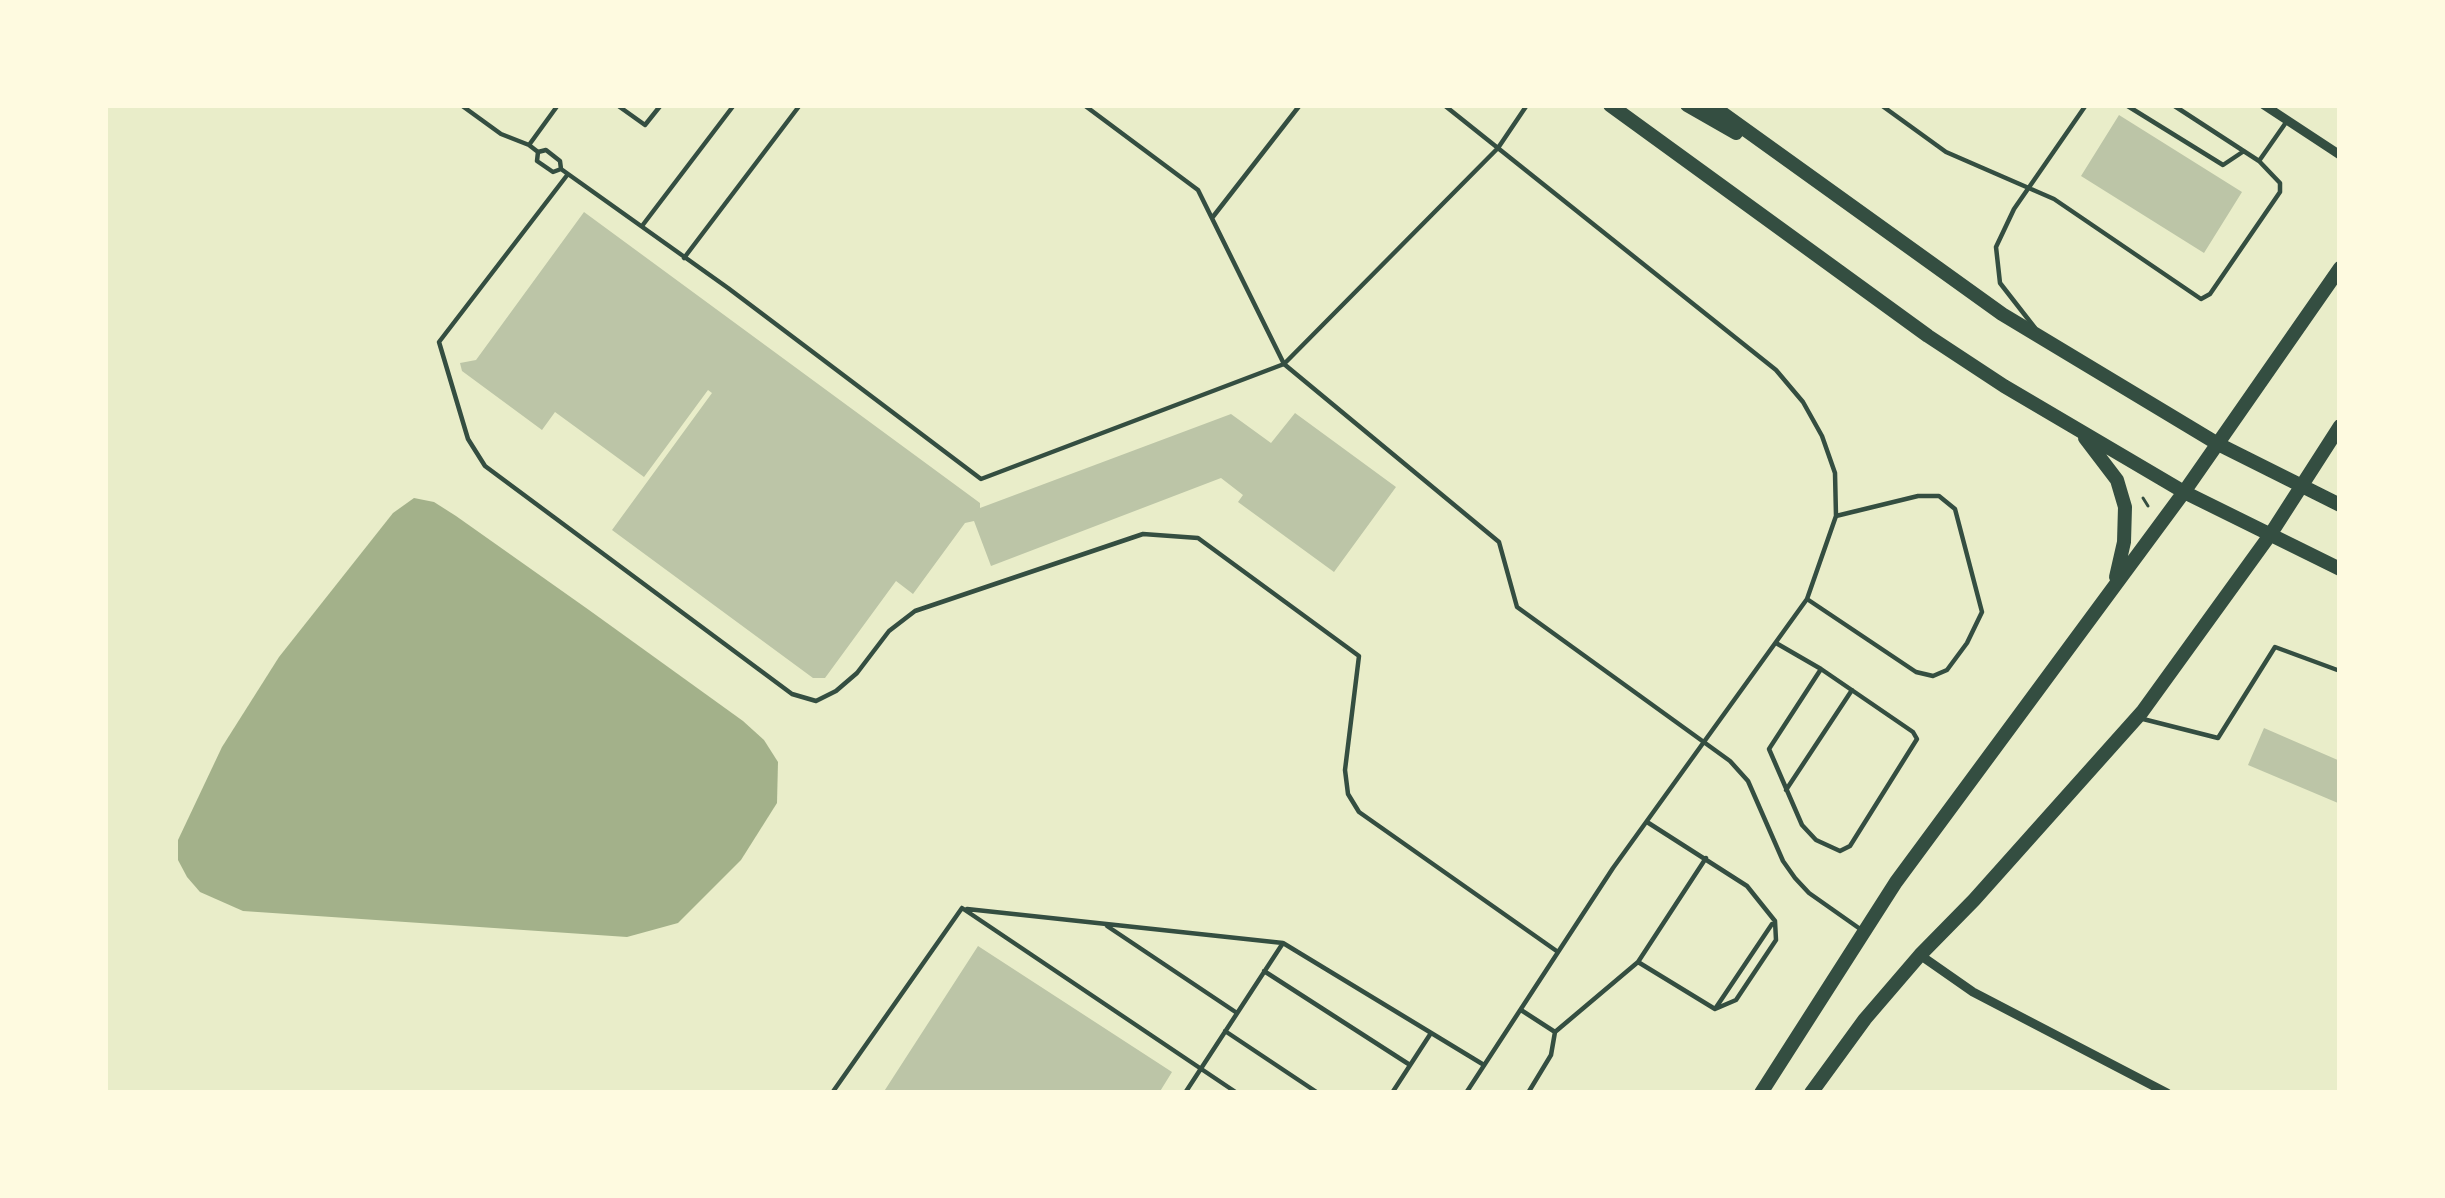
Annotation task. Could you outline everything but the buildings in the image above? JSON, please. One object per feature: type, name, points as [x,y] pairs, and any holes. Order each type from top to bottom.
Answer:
[{"type":"main road","points":[[1610,105],[1928,336],[2183,491],[2340,569]]},
{"type":"main road","points":[[1687,105],[1793,165]]},
{"type":"main road","points":[[1711,105],[1925,262],[2046,342],[2218,444],[2340,505]]},
{"type":"main road","points":[[1761,1093],[1863,931],[2218,444],[2340,268]]},
{"type":"main road","points":[[1811,1093],[1920,955],[2137,718],[2270,535],[2340,426]]},
{"type":"main road","points":[[2080,432],[2116,480],[2125,507],[2124,542],[2113,588]]},
{"type":"street","points":[[2264,105],[2340,155]]},
{"type":"street","points":[[1920,955],[1973,992],[2167,1093]]},
{"type":"lane","points":[[461,105],[502,134],[529,145],[538,152],[541,164],[568,174],[642,226],[981,479],[1285,364],[1498,148],[1527,105]]},
{"type":"lane","points":[[529,145],[558,105]]},
{"type":"lane","points":[[617,105],[645,125],[661,105]]},
{"type":"lane","points":[[642,226],[734,105]]},
{"type":"lane","points":[[684,257],[800,105]]},
{"type":"lane","points":[[1084,105],[1198,190],[1285,364],[1499,542],[1517,607],[1730,761],[1748,782],[1795,878],[1863,931]]},
{"type":"lane","points":[[1212,218],[1300,105]]},
{"type":"lane","points":[[1444,105],[1776,370],[1803,402],[1822,436],[1834,473],[1836,516],[1807,599],[1647,821],[1466,1093]]},
{"type":"lane","points":[[1881,105],[1946,152],[2054,199],[2201,299],[2210,294],[2279,192],[2276,174],[2173,105]]},
{"type":"lane","points":[[2046,342],[2000,284],[1996,247],[2029,188],[2086,105]]},
{"type":"lane","points":[[2126,105],[2223,165],[2244,151]]},
{"type":"lane","points":[[2259,161],[2284,114]]},
{"type":"lane","points":[[538,152],[546,150],[560,161],[561,170]]},
{"type":"lane","points":[[568,174],[439,342],[468,440],[485,466],[791,694],[816,700],[857,673],[890,631],[915,611],[1143,534],[1198,538],[1359,656],[1345,770],[1348,794],[1359,812],[1558,952]]},
{"type":"lane","points":[[1807,599],[1916,672],[1934,676],[1947,670],[1967,644],[1982,612],[1954,508],[1940,496],[1918,496],[1836,516]]},
{"type":"lane","points":[[1776,643],[1821,669],[1852,690],[1917,739],[1850,846],[1840,850],[1816,840],[1802,825],[1768,749],[1821,669]]},
{"type":"lane","points":[[2137,718],[2218,738],[2275,647],[2340,671]]},
{"type":"lane","points":[[1786,790],[1852,690]]},
{"type":"lane","points":[[1647,821],[1747,886],[1774,921],[1776,940],[1736,1000],[1714,1009]]},
{"type":"lane","points":[[1528,1093],[1551,1055],[1555,1032],[1639,962],[1706,858]]},
{"type":"lane","points":[[962,908],[1283,943],[1484,1065]]},
{"type":"lane","points":[[962,908],[1237,1093]]},
{"type":"lane","points":[[832,1093],[962,908]]},
{"type":"lane","points":[[1714,1009],[1774,921]]},
{"type":"lane","points":[[1102,923],[1237,1013]]},
{"type":"lane","points":[[1184,1093],[1283,943]]},
{"type":"lane","points":[[1639,962],[1714,1009]]},
{"type":"lane","points":[[1264,971],[1410,1065]]},
{"type":"lane","points":[[1520,1010],[1555,1032]]},
{"type":"lane","points":[[1225,1031],[1318,1093]]},
{"type":"lane","points":[[1392,1093],[1431,1033]]},
{"type":"path","points":[[2143,498],[2148,485]]},
{"type":"path","points":[[2134,500],[2143,498]]},
{"type":"path","points":[[2143,498],[2148,506]]},
{"type":"shaded area","points":[[414,498],[434,502],[456,516],[743,721],[764,740],[778,762],[777,803],[741,860],[678,923],[627,937],[243,911],[200,892],[187,877],[178,860],[178,840],[222,747],[279,657],[393,513]]}]
